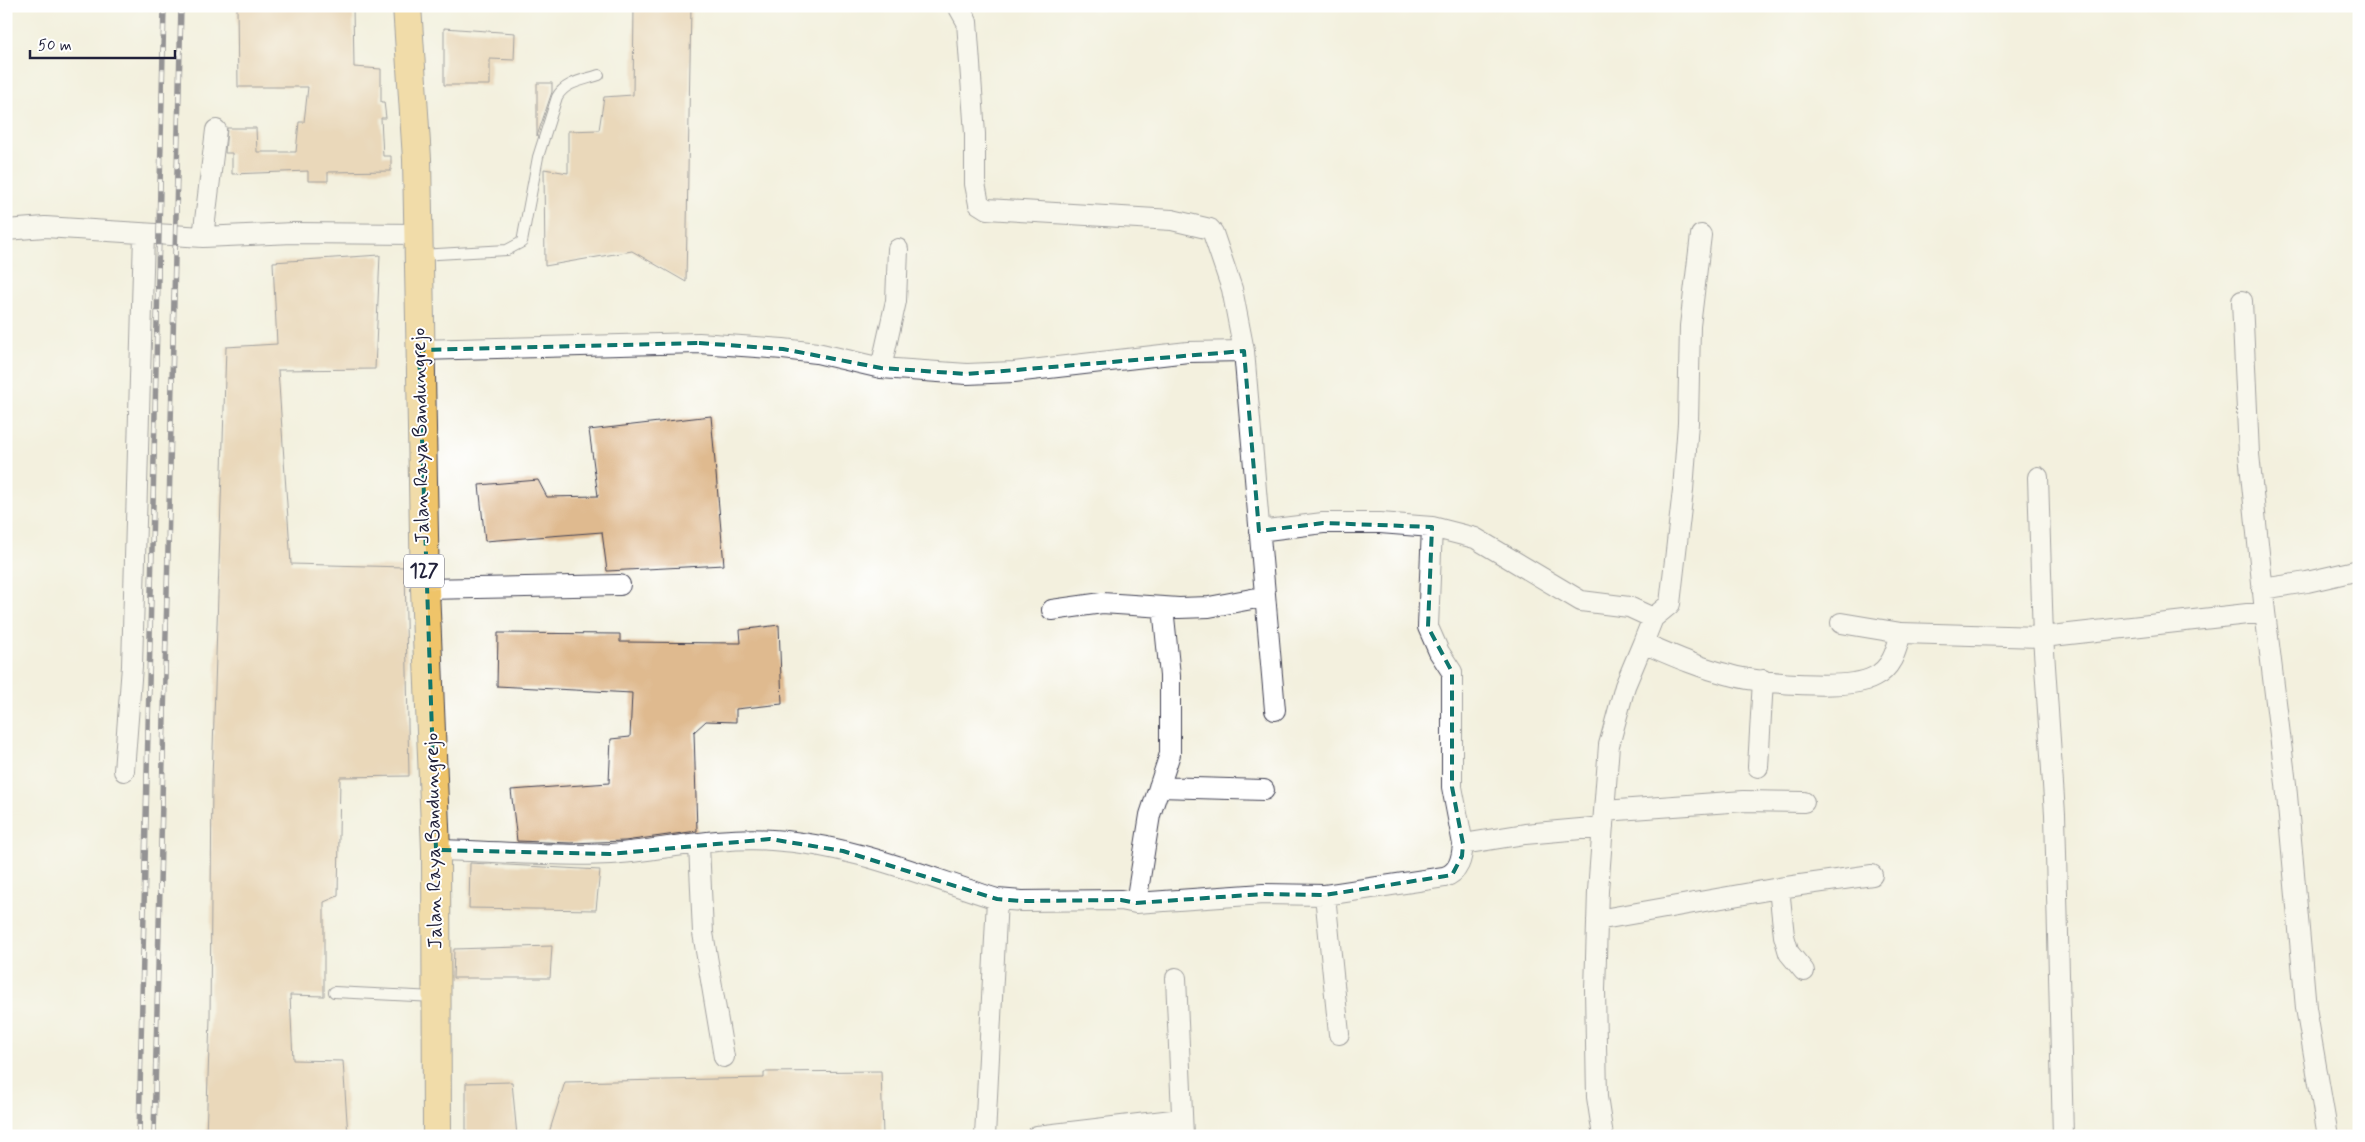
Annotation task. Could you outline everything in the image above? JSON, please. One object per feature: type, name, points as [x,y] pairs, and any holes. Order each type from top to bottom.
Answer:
[{"type":"main road","name":"Jalan Raya Bandungrejo","points":[[407,6],[417,159],[419,350],[425,589],[436,850],[437,1136]]},
{"type":"street","points":[[958,6],[967,22],[975,134],[975,184],[979,204],[987,209],[1172,220],[1210,229],[1217,244],[1232,289],[1244,350],[1275,710]]},
{"type":"street","points":[[203,237],[216,130]]},
{"type":"street","points":[[6,230],[45,227],[203,237],[294,233],[419,244]]},
{"type":"street","points":[[124,771],[132,666],[144,234]]},
{"type":"street","points":[[1603,1136],[1596,1067],[1595,990],[1597,920],[1609,746],[1625,686],[1653,618],[1670,604],[1675,570],[1688,423],[1690,326],[1701,235]]},
{"type":"street","points":[[881,368],[896,301],[898,249]]},
{"type":"street","points":[[2242,301],[2249,454],[2264,612],[2286,784],[2306,1008],[2328,1136]]},
{"type":"street","points":[[419,350],[699,344],[817,353],[881,368],[967,374],[1014,372],[1188,352],[1244,350]]},
{"type":"street","points":[[2038,477],[2043,637],[2055,814],[2063,1136]]},
{"type":"street","points":[[1259,531],[1324,523],[1380,523],[1432,527],[1475,538],[1581,601],[1628,607],[1653,618]]},
{"type":"street","points":[[436,850],[601,854],[770,840],[805,843],[843,851],[997,899],[1022,901],[1122,900],[1136,903],[1263,894],[1325,895],[1452,875],[1462,856],[1463,844],[1452,787],[1452,672],[1433,641],[1428,627],[1432,527]]},
{"type":"street","points":[[2262,590],[2359,570]]},
{"type":"street","points":[[425,589],[620,585]]},
{"type":"street","points":[[1052,610],[1102,603],[1163,607],[1209,607],[1257,598],[1265,602]]},
{"type":"street","points":[[1136,903],[1150,814],[1170,754],[1170,676],[1163,607]]},
{"type":"street","points":[[1841,623],[1901,633],[2043,637],[2264,612]]},
{"type":"street","points":[[1643,643],[1731,676],[1821,685],[1854,684],[1874,677],[1892,662],[1901,633]]},
{"type":"street","points":[[1758,767],[1763,680]]},
{"type":"street","points":[[1159,787],[1264,790]]},
{"type":"street","points":[[1463,844],[1603,819],[1744,801],[1804,802]]},
{"type":"street","points":[[699,845],[703,933],[724,1057]]},
{"type":"street","points":[[1597,920],[1779,888],[1872,875]]},
{"type":"street","points":[[1779,888],[1784,936],[1789,953],[1804,971]]},
{"type":"street","points":[[1325,895],[1339,1034]]},
{"type":"street","points":[[985,1136],[997,899]]},
{"type":"street","points":[[1037,1136],[1182,1127],[1176,978]]},
{"type":"lane","points":[[419,244],[507,250],[522,242],[538,157],[557,97],[561,90],[567,86],[599,75]]},
{"type":"lane","points":[[334,992],[437,997]]},
{"type":"highlighted area","points":[[699,343],[783,349],[881,368],[967,374],[1244,351],[1259,531],[1323,523],[1432,527],[1428,627],[1452,672],[1452,787],[1463,844],[1462,856],[1452,875],[1325,895],[1263,894],[1136,903],[1121,900],[1022,901],[997,899],[843,851],[770,839],[610,854],[436,850],[419,350]]},
{"type":"building","points":[[237,6],[353,6],[354,67],[381,69],[381,102],[384,102],[386,118],[381,118],[383,156],[391,156],[391,171],[328,172],[328,181],[308,181],[308,171],[232,174],[232,153],[225,153],[227,128],[256,128],[257,152],[296,152],[299,122],[304,122],[308,87],[238,87]]},
{"type":"building","points":[[634,6],[691,6],[686,282],[632,251],[545,266],[544,169],[568,173],[568,131],[599,130],[604,97],[633,95]]},
{"type":"building","points":[[444,28],[515,33],[514,60],[490,59],[490,85],[444,85]]},
{"type":"building","points":[[537,83],[552,83],[552,92],[537,136]]},
{"type":"building","points":[[380,255],[375,369],[278,370],[291,564],[405,567],[409,776],[340,777],[338,896],[324,902],[324,996],[290,995],[293,1060],[343,1061],[348,1136],[206,1136],[210,1018],[212,780],[226,347],[277,344],[273,262]]},
{"type":"building","points":[[711,416],[724,565],[607,571],[602,532],[485,541],[479,485],[538,480],[547,497],[598,496],[589,430]]},
{"type":"building","points":[[779,625],[782,704],[736,709],[736,722],[706,721],[694,732],[697,831],[625,841],[570,843],[517,841],[511,790],[609,783],[611,739],[630,737],[632,693],[497,686],[498,633],[620,634],[620,642],[741,643],[740,630]]},
{"type":"building","points":[[470,863],[600,870],[596,910],[469,908]]},
{"type":"building","points":[[552,946],[550,978],[453,978],[454,949]]},
{"type":"building","points":[[881,1071],[883,1136],[548,1136],[565,1082],[764,1078],[764,1072]]},
{"type":"building","points":[[512,1082],[517,1136],[466,1136],[466,1083]]},
{"type":"railway","points":[[139,1136],[164,6]]},
{"type":"railway","points":[[154,1136],[181,6]]}]
